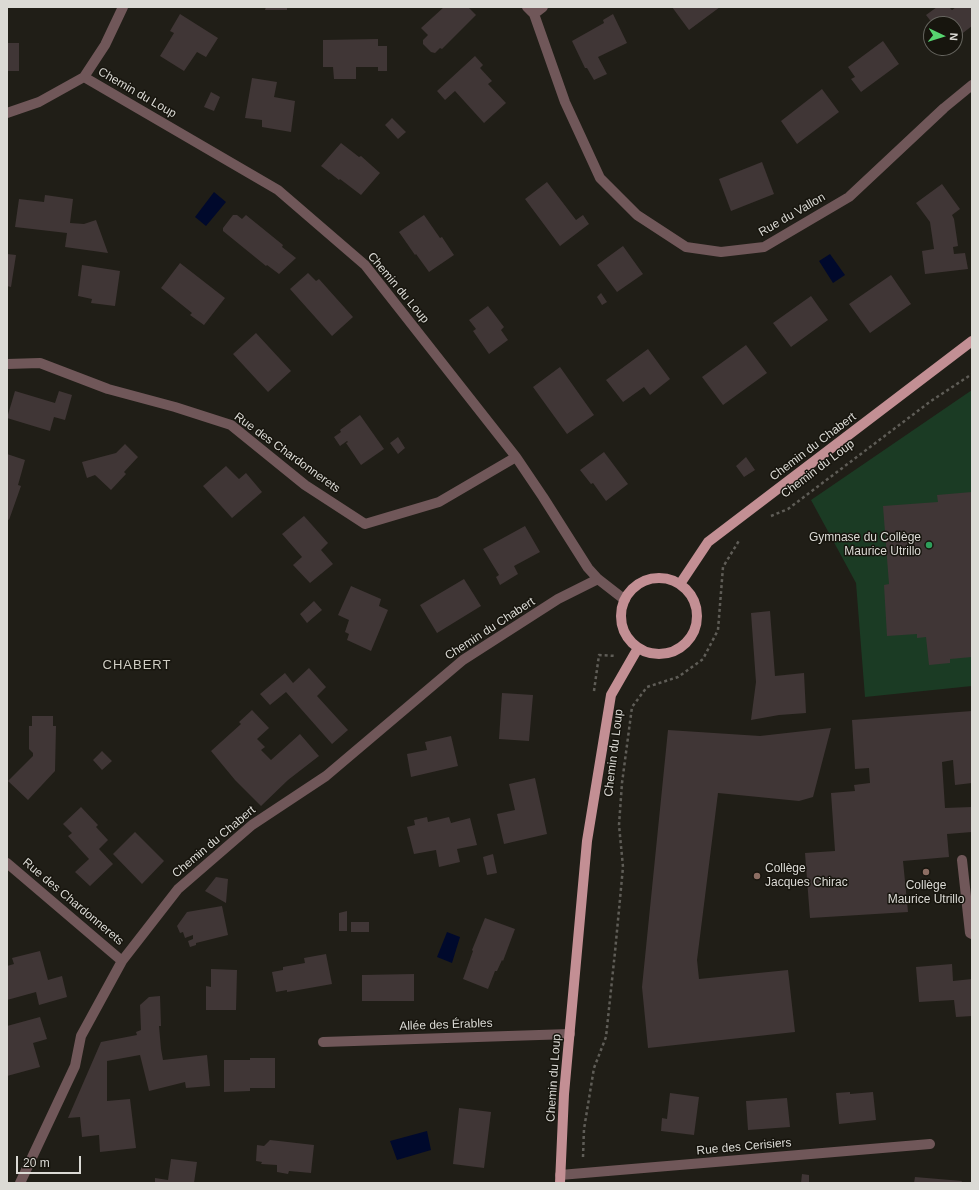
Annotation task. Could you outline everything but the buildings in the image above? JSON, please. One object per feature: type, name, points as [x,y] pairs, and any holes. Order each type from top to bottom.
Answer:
[{"type":"main road","name":"Chemin du Chabert","points":[[680,584],[708,542],[972,341]]},
{"type":"main road","points":[[656,578],[665,578],[680,584],[688,592],[697,609],[697,618],[693,633],[685,644],[672,652],[659,654],[638,648],[626,636],[622,624],[621,613],[629,592],[647,580],[656,578]]},
{"type":"main road","name":"Chemin du Loup","points":[[560,1179],[564,1094],[588,841],[611,695],[638,648]]},
{"type":"street","points":[[7,113],[39,102],[84,77],[105,45],[123,7]]},
{"type":"street","points":[[531,10],[543,7]]},
{"type":"street","name":"Rue du Vallon","points":[[531,10],[565,102],[600,178],[637,215],[686,247],[721,252],[764,247],[849,197],[944,108],[972,85]]},
{"type":"street","name":"Chemin du Loup","points":[[84,77],[278,190],[365,265],[516,457],[544,497],[588,568],[598,579],[625,600]]},
{"type":"street","name":"Rue des Chardonnerets","points":[[7,364],[40,363],[108,389],[175,407],[231,425],[305,485],[365,524],[440,502],[516,457]]},
{"type":"street","name":"Chemin du Chabert","points":[[20,1183],[74,1066],[81,1036],[122,961],[178,889],[252,825],[326,776],[463,660],[558,600],[598,579]]},
{"type":"street","points":[[962,860],[970,933],[972,934]]},
{"type":"street","name":"Rue des Chardonnerets","points":[[8,866],[122,961]]},
{"type":"street","name":"Allée des Érables","points":[[323,1042],[570,1034]]},
{"type":"street","name":"Rue des Cerisiers","points":[[560,1179],[583,1174],[930,1144]]},
{"type":"path","name":"Chemin du Loup","points":[[768,517],[788,509],[931,401],[972,374]]},
{"type":"path","name":"Chemin du Loup","points":[[583,1174],[584,1129],[594,1068],[606,1037],[615,952],[623,867],[620,825],[622,783],[632,707],[647,687],[678,677],[703,659],[718,630],[723,567],[741,538]]},
{"type":"green space","points":[[972,390],[972,686],[865,697],[856,583],[811,500]]},
{"type":"water","points":[[214,192],[226,202],[206,226],[195,217]]},
{"type":"water","points":[[830,254],[845,275],[833,283],[819,261]]},
{"type":"water","points":[[447,932],[460,937],[452,963],[437,957]]},
{"type":"water","points":[[427,1131],[431,1150],[397,1160],[390,1141]]},
{"type":"place","name":"Gymnase du Collège Maurice Utrillo","points":[[929,545]]},
{"type":"place","name":"Collège Maurice Utrillo","points":[[926,872]]},
{"type":"place","name":"Collège Jacques Chirac","points":[[757,876]]},
{"type":"district","name":"CHABERT","points":[[137,665]]}]
